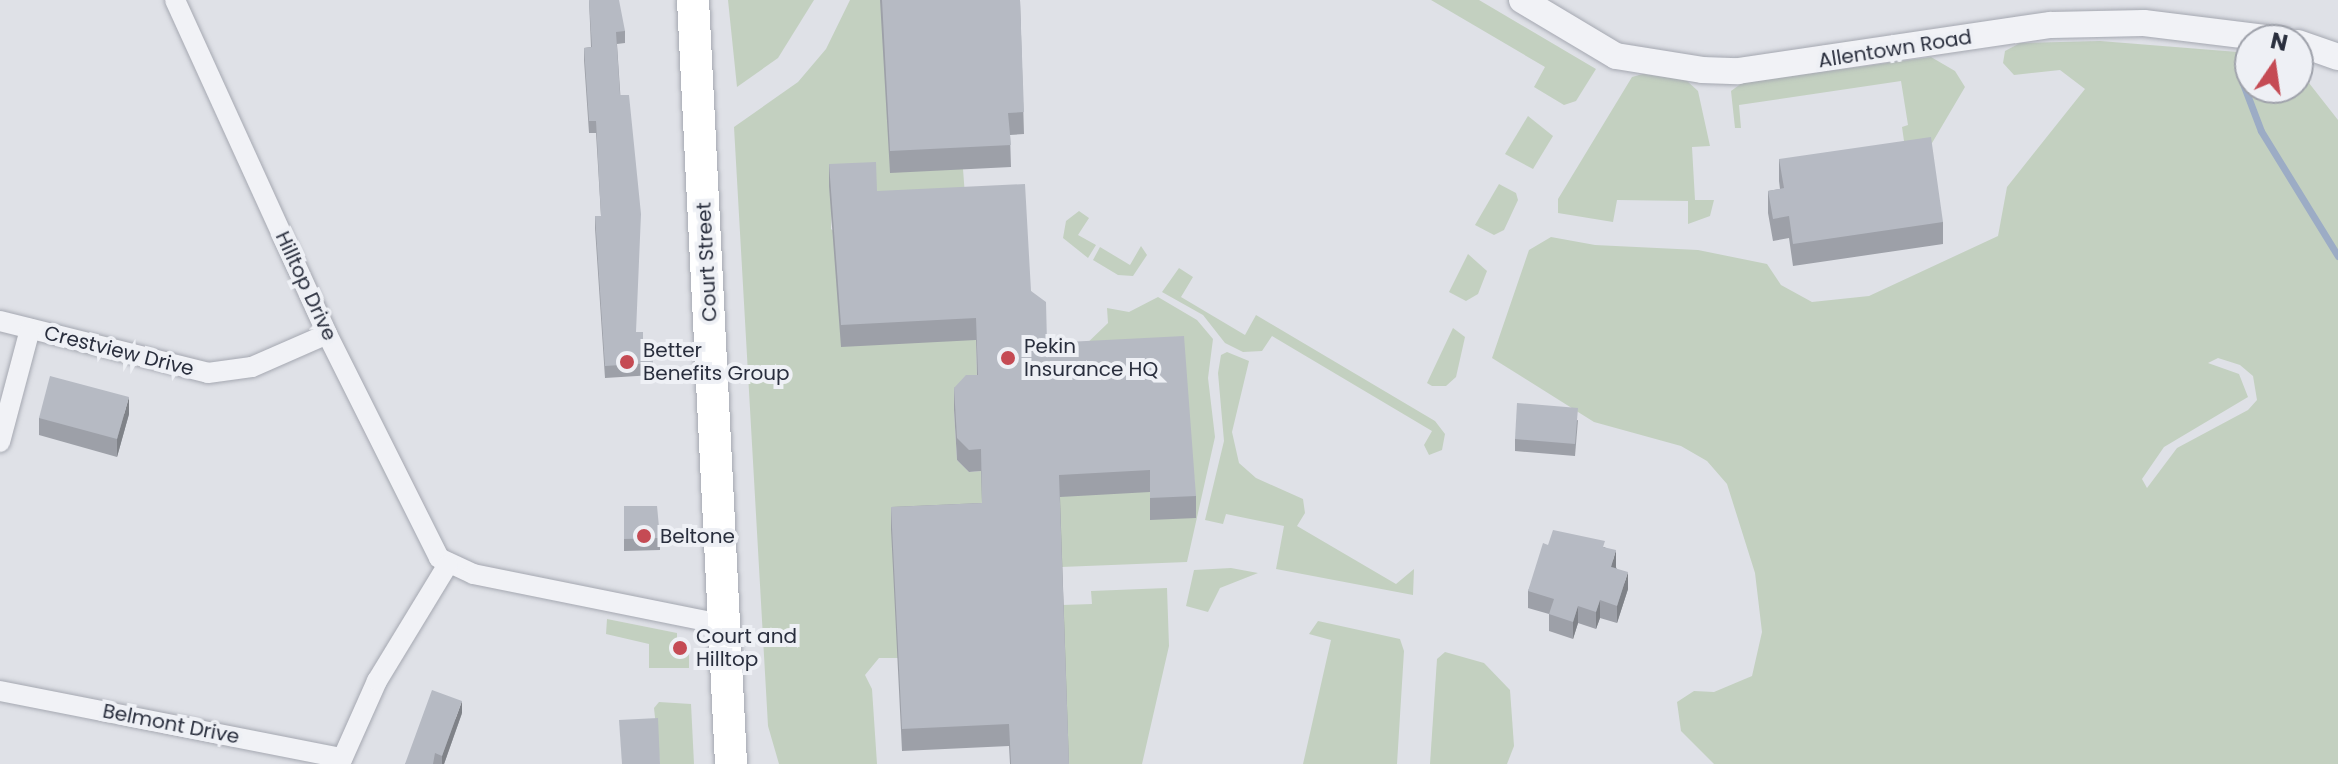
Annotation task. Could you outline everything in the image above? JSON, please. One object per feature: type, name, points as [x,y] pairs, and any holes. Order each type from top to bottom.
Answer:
[{"type":"main road","name":"Court Street","points":[[693,0],[731,764]]},
{"type":"street","name":"Hilltop Drive","points":[[175,0],[327,334],[430,546],[447,566]]},
{"type":"street","name":"Allentown Road","points":[[1522,0],[1616,56],[1702,70],[1738,71],[2051,25],[2144,23],[2234,34]]},
{"type":"street","points":[[2314,49],[2338,57]]},
{"type":"street","name":"Crestview Drive","points":[[0,321],[208,373],[252,367],[327,334]]},
{"type":"street","points":[[0,442],[30,329]]},
{"type":"street","points":[[341,761],[377,681],[447,566],[725,625]]},
{"type":"street","name":"Belmont Drive","points":[[0,691],[341,761]]},
{"type":"green space","points":[[728,0],[814,0],[778,58],[737,87]]},
{"type":"green space","points":[[850,0],[883,0],[963,169],[966,209],[833,186],[831,229],[976,340],[977,377],[954,410],[957,460],[969,472],[993,470],[982,525],[898,658],[879,658],[865,675],[872,689],[877,764],[779,764],[768,726],[734,127],[798,82],[826,49]]},
{"type":"green space","points":[[1431,0],[1479,0],[1596,69],[1576,101],[1564,105],[1534,87],[1545,67]]},
{"type":"green space","points":[[2100,41],[2234,52],[2234,104],[2314,104],[2314,89],[2338,120],[2338,764],[1714,764],[1681,731],[1677,702],[1694,691],[1714,692],[1752,676],[1762,632],[1755,573],[1727,484],[1707,461],[1681,446],[1594,422],[1492,358],[1529,250],[1551,237],[1595,245],[1698,250],[1767,264],[1781,285],[1812,302],[1869,296],[1998,236],[2007,187],[2085,89],[2060,70],[2014,75],[2003,63],[2005,51],[2020,43]],"holes":[[[2218,358],[2240,365],[2253,376],[2257,400],[2248,410],[2177,448],[2147,488],[2142,479],[2164,447],[2248,397],[2239,374],[2208,363]]]},
{"type":"green space","points":[[1931,57],[1955,71],[1965,87],[1922,160],[1905,148],[1902,127],[1908,125],[1901,81],[1739,105],[1741,128],[1735,128],[1731,91],[1742,83]]},
{"type":"green space","points":[[1643,74],[1686,80],[1698,91],[1710,146],[1692,147],[1695,200],[1714,200],[1710,216],[1688,224],[1688,201],[1617,200],[1613,222],[1558,213],[1558,199],[1632,77]]},
{"type":"green space","points":[[1528,116],[1553,136],[1533,169],[1505,154]]},
{"type":"green space","points":[[1499,184],[1516,193],[1518,200],[1504,230],[1494,235],[1475,225]]},
{"type":"green space","points":[[1079,211],[1089,218],[1078,235],[1096,245],[1088,258],[1063,238],[1066,221]]},
{"type":"green space","points":[[1141,246],[1147,255],[1133,276],[1118,275],[1093,260],[1100,247],[1130,265]]},
{"type":"green space","points":[[1468,254],[1487,271],[1478,294],[1466,301],[1449,292]]},
{"type":"green space","points":[[1179,268],[1193,277],[1181,297],[1245,335],[1256,315],[1435,421],[1445,434],[1442,450],[1429,455],[1424,445],[1432,431],[1272,336],[1262,351],[1243,352],[1225,343],[1203,315],[1162,292]]},
{"type":"green space","points":[[1158,297],[1197,320],[1213,339],[1208,378],[1215,437],[1187,562],[1061,567],[1027,469],[1150,492],[1150,516],[1196,515],[1194,476],[1080,350],[1108,323],[1107,308],[1129,312]]},
{"type":"green space","points":[[1453,328],[1465,337],[1456,377],[1446,386],[1432,386],[1427,383]]},
{"type":"green space","points":[[1227,352],[1249,361],[1232,432],[1239,463],[1256,478],[1303,499],[1305,513],[1297,526],[1396,584],[1414,569],[1413,595],[1276,569],[1284,526],[1226,514],[1223,524],[1205,520],[1224,441],[1218,373],[1221,355]]},
{"type":"green space","points":[[1231,568],[1258,573],[1220,588],[1208,612],[1186,606],[1194,570]]},
{"type":"green space","points":[[1167,588],[1169,646],[1142,764],[1068,764],[1062,605],[1092,604],[1091,591]]},
{"type":"green space","points":[[607,619],[677,633],[677,641],[689,648],[689,668],[649,668],[649,644],[606,634]]},
{"type":"green space","points":[[1318,621],[1400,639],[1404,651],[1397,764],[1303,764],[1331,640],[1309,634]]},
{"type":"green space","points":[[1445,652],[1484,663],[1510,690],[1514,746],[1507,764],[1430,764],[1437,659]]},
{"type":"green space","points":[[659,702],[691,704],[694,764],[660,764],[654,708]]},
{"type":"building","points":[[589,0],[619,0],[625,31],[616,32],[620,95],[629,95],[641,214],[636,332],[643,332],[643,342],[651,342],[653,363],[605,366],[595,216],[601,216],[596,121],[589,121],[584,48],[592,47]]},
{"type":"building","points":[[882,0],[1020,0],[1024,112],[1008,113],[1011,145],[890,151]]},
{"type":"building","points":[[1931,137],[1943,222],[1793,244],[1789,216],[1773,219],[1768,191],[1784,188],[1779,159]]},
{"type":"building","points":[[876,162],[877,191],[1025,184],[1031,291],[1046,302],[1047,343],[1184,336],[1196,496],[1150,498],[1150,470],[1059,475],[1069,764],[1011,764],[1009,724],[902,729],[891,507],[982,503],[981,449],[969,450],[957,438],[954,388],[966,375],[978,375],[976,318],[841,325],[829,164]]},
{"type":"building","points":[[50,376],[129,397],[117,439],[39,418]]},
{"type":"building","points":[[1517,403],[1578,408],[1575,444],[1515,439]]},
{"type":"building","points":[[624,506],[657,506],[660,538],[624,539]]},
{"type":"building","points":[[1553,530],[1605,541],[1603,547],[1616,550],[1611,567],[1628,572],[1617,606],[1600,600],[1596,612],[1578,606],[1573,622],[1549,614],[1554,599],[1528,591],[1543,543],[1548,545]]},
{"type":"building","points":[[432,690],[462,701],[442,756],[435,753],[433,764],[405,764]]},
{"type":"building","points":[[658,718],[660,764],[622,764],[619,720]]},
{"type":"waterway","points":[[2251,104],[2261,131],[2338,256]]},
{"type":"place","name":"Pekin Insurance HQ","points":[[1008,358]]},
{"type":"place","name":"Better Benefits Group","points":[[627,362]]},
{"type":"place","name":"Beltone","points":[[644,536]]},
{"type":"place","name":"Court and Hilltop","points":[[680,648]]}]
